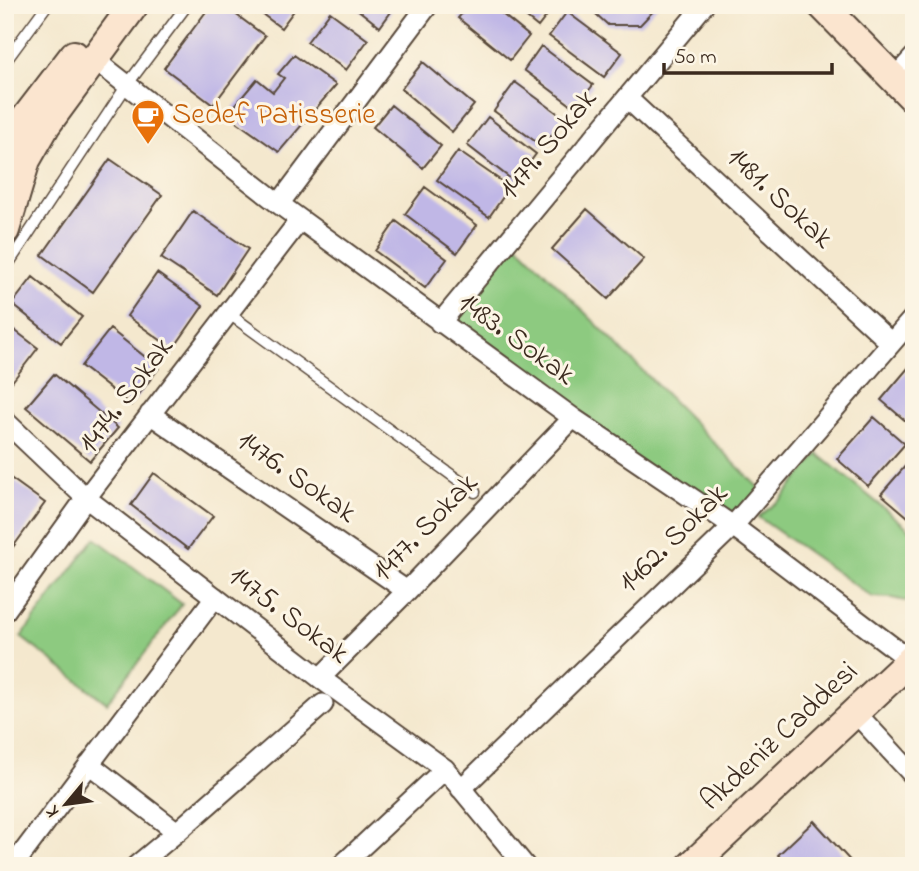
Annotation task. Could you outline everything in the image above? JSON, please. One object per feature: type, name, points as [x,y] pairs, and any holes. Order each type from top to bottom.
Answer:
[{"type":"main road","points":[[5,145],[111,5]]},
{"type":"main road","points":[[5,230],[26,160],[46,125],[134,5]]},
{"type":"main road","points":[[822,5],[914,99]]},
{"type":"main road","name":"Akdeniz Caddesi","points":[[691,866],[912,658]]},
{"type":"street","points":[[279,205],[428,5]]},
{"type":"street","name":"1479. Sokak","points":[[440,323],[704,5]]},
{"type":"street","points":[[894,79],[914,57]]},
{"type":"street","name":"1483. Sokak","points":[[94,59],[279,205],[440,323],[573,418],[733,526],[912,658]]},
{"type":"street","name":"1481. Sokak","points":[[627,98],[891,344]]},
{"type":"street","name":"1474. Sokak","points":[[5,611],[86,498],[300,220]]},
{"type":"street","name":"1462. Sokak","points":[[461,789],[733,526],[914,317]]},
{"type":"street","name":"1476. Sokak","points":[[150,414],[407,591]]},
{"type":"street","name":"1477. Sokak","points":[[320,678],[573,418]]},
{"type":"street","name":"1475. Sokak","points":[[5,421],[86,498],[320,678],[446,769],[525,866]]},
{"type":"street","points":[[13,866],[215,597]]},
{"type":"street","points":[[136,866],[323,704]]},
{"type":"street","points":[[855,712],[914,776]]},
{"type":"street","points":[[89,764],[177,832]]},
{"type":"street","points":[[341,866],[446,769]]},
{"type":"lane","points":[[5,62],[47,5]]},
{"type":"lane","points":[[5,269],[127,85],[187,5]]},
{"type":"lane","points":[[228,313],[475,492]]},
{"type":"green space","points":[[511,238],[763,492],[733,526],[440,323]]},
{"type":"green space","points":[[818,454],[914,533],[914,603],[872,597],[758,517],[781,499]]},
{"type":"green space","points":[[95,538],[182,604],[107,703],[21,637]]},
{"type":"building","points":[[211,5],[223,5],[265,36],[213,105],[164,68]]},
{"type":"building","points":[[250,5],[298,5],[281,28]]},
{"type":"building","points":[[352,5],[396,5],[380,27]]},
{"type":"building","points":[[469,5],[491,5],[529,36],[510,60],[458,18]]},
{"type":"building","points":[[511,5],[555,5],[538,27]]},
{"type":"building","points":[[586,5],[659,5],[640,25],[608,25]]},
{"type":"building","points":[[330,12],[368,40],[346,70],[307,42]]},
{"type":"building","points":[[567,12],[622,53],[604,77],[549,36]]},
{"type":"building","points":[[541,46],[593,85],[575,108],[524,70]]},
{"type":"building","points":[[294,55],[336,85],[279,152],[227,115],[257,79],[273,92],[284,78],[278,74]]},
{"type":"building","points":[[423,62],[474,105],[452,132],[401,89]]},
{"type":"building","points":[[515,82],[564,118],[543,147],[494,111]]},
{"type":"building","points":[[391,105],[441,146],[423,168],[373,127]]},
{"type":"building","points":[[488,117],[536,154],[515,182],[467,145]]},
{"type":"building","points":[[458,151],[510,187],[489,217],[437,180]]},
{"type":"building","points":[[110,159],[162,195],[93,292],[42,255]]},
{"type":"building","points":[[425,187],[477,225],[457,253],[405,214]]},
{"type":"building","points":[[587,209],[644,259],[608,299],[552,249]]},
{"type":"building","points":[[193,211],[248,249],[217,295],[161,258]]},
{"type":"building","points":[[396,221],[447,259],[425,288],[375,251]]},
{"type":"building","points":[[157,273],[203,306],[173,349],[127,316]]},
{"type":"building","points":[[33,277],[82,317],[61,343],[12,304]]},
{"type":"building","points":[[5,323],[38,348],[8,387],[5,385]]},
{"type":"building","points":[[110,329],[159,368],[131,405],[81,366]]},
{"type":"building","points":[[914,361],[914,428],[881,400]]},
{"type":"building","points":[[54,374],[118,428],[90,461],[26,407]]},
{"type":"building","points":[[874,417],[905,444],[868,486],[837,459]]},
{"type":"building","points":[[914,456],[914,522],[881,494]]},
{"type":"building","points":[[154,473],[213,516],[188,549],[131,505]]},
{"type":"building","points":[[5,474],[45,503],[5,558]]},
{"type":"building","points":[[814,821],[855,866],[788,866],[778,855]]},
{"type":"place","name":"Sedef Patisserie","points":[[148,146]]}]
